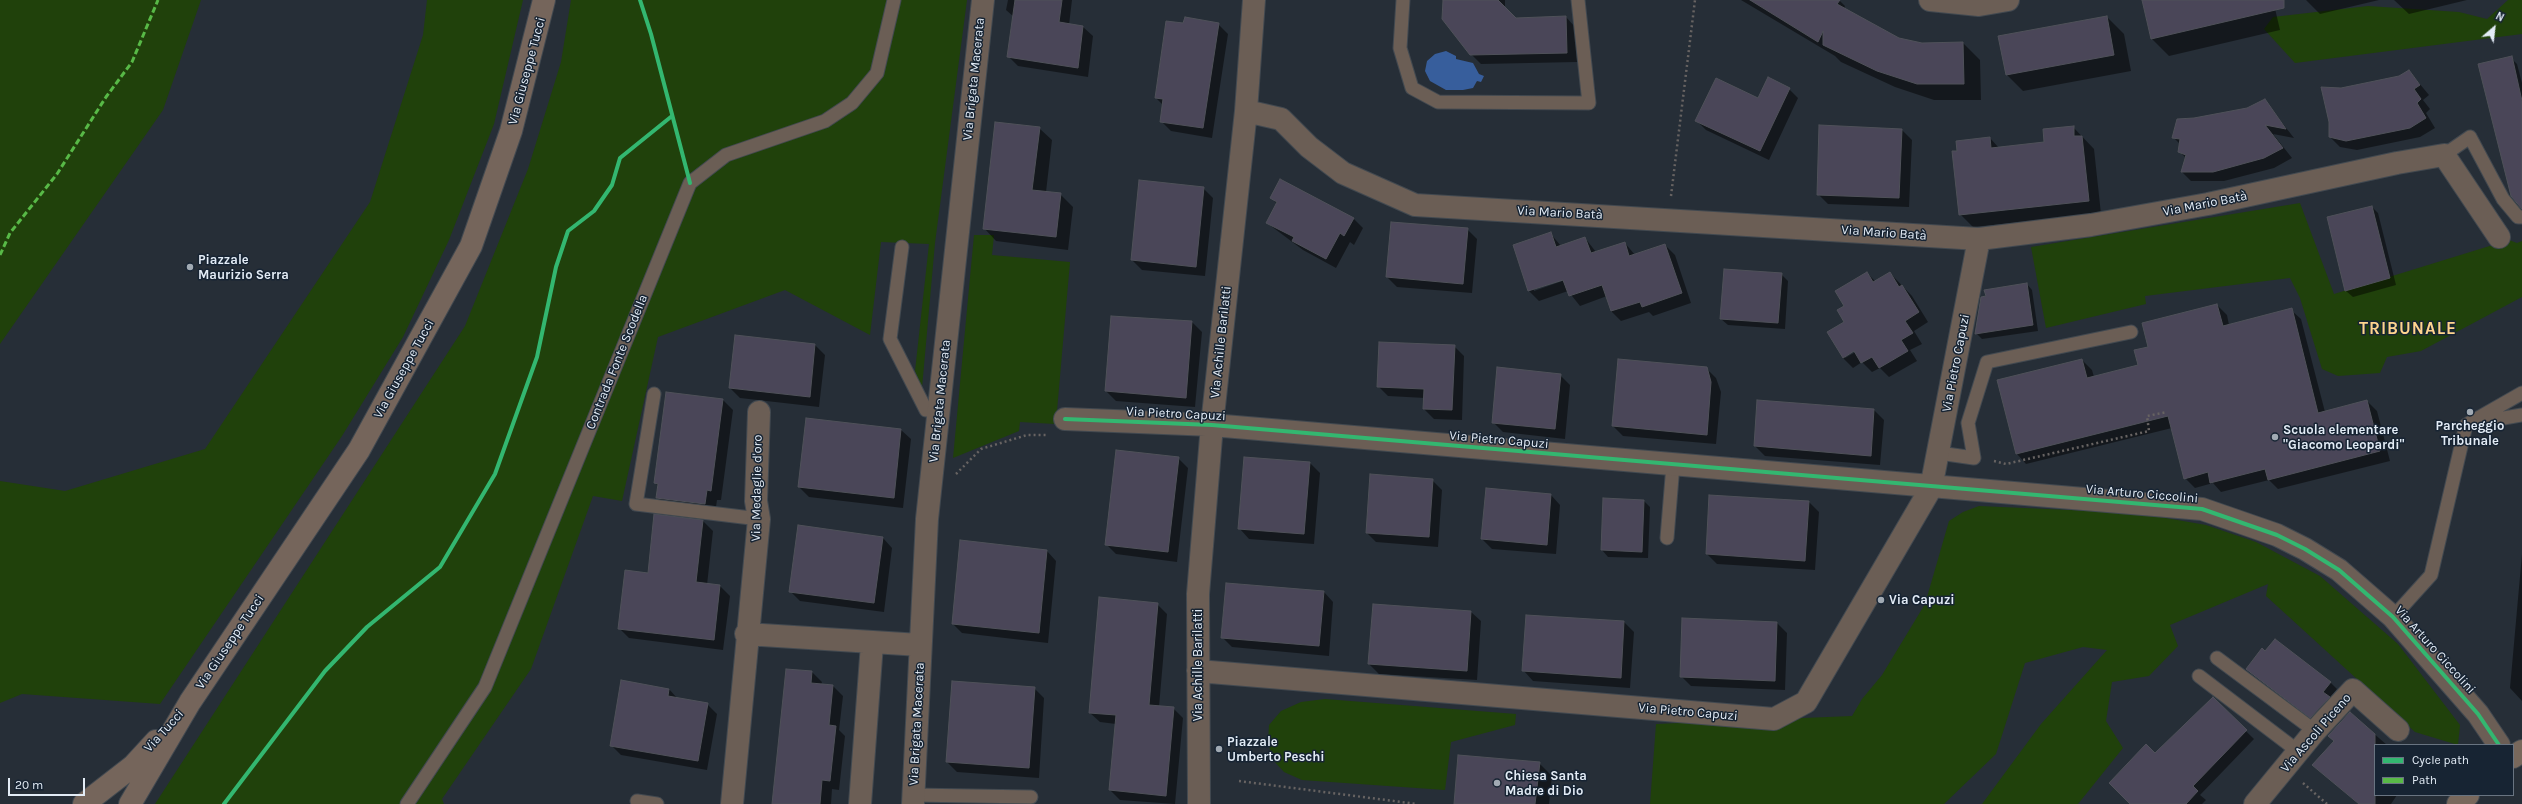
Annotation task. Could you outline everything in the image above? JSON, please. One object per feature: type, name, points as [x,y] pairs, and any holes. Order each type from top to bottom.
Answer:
[{"type":"main road","name":"Via Giuseppe Tucci","points":[[190,702],[360,450],[471,246],[512,131],[544,0]]},
{"type":"main road","name":"Via Tucci","points":[[84,804],[133,766],[190,702]]},
{"type":"main road","name":"Via Tucci","points":[[130,804],[190,702]]},
{"type":"street","name":"Via Brigata Macerata","points":[[913,799],[920,645],[931,485],[982,0]]},
{"type":"street","name":"Via Achille Barilatti","points":[[1199,804],[1198,594],[1212,425],[1246,111],[1254,0]]},
{"type":"street","points":[[1930,0],[1979,5],[2008,0]]},
{"type":"street","name":"Via Mario Batà","points":[[1246,111],[1280,119],[1309,147],[1343,173],[1415,204],[1979,239],[2098,224],[2208,204],[2397,163],[2444,155]]},
{"type":"street","points":[[2444,155],[2499,236]]},
{"type":"street","name":"Via Pietro Capuzi","points":[[1198,671],[1774,719],[1806,702],[1931,488],[1939,453],[1979,239]]},
{"type":"street","name":"Via Medaglie d'oro","points":[[732,804],[746,634],[759,519],[756,502],[759,412]]},
{"type":"street","name":"Via Pietro Capuzi","points":[[1066,419],[1212,425],[1931,488]]},
{"type":"street","name":"Via Arturo Ciccolini","points":[[1931,488],[2113,500],[2202,509],[2277,535],[2305,549],[2339,570],[2393,616],[2478,714],[2498,744]]},
{"type":"street","points":[[746,634],[872,644],[920,645]]},
{"type":"street","points":[[860,804],[872,644]]},
{"type":"street","name":"Via Ascoli Piceno","points":[[2255,804],[2293,760],[2315,731],[2353,690],[2398,730]]},
{"type":"street","points":[[2458,804],[2467,796]]},
{"type":"lane","name":"Contrada Fonte Scodella","points":[[407,804],[485,687],[690,183],[726,154],[825,121],[852,103],[877,74],[894,0]]},
{"type":"lane","points":[[1403,0],[1400,48],[1412,88],[1431,99],[1438,102],[1590,103],[1578,0]]},
{"type":"lane","points":[[2444,155],[2470,137],[2503,199],[2518,217],[2522,217]]},
{"type":"lane","points":[[902,247],[890,340],[926,410],[938,410]]},
{"type":"lane","points":[[1939,453],[1974,458],[1968,423],[1987,362],[2131,332]]},
{"type":"lane","points":[[2393,616],[2431,575],[2466,425],[2522,393]]},
{"type":"lane","points":[[654,394],[636,504],[759,519]]},
{"type":"lane","points":[[2466,425],[2522,415]]},
{"type":"lane","points":[[1667,538],[1673,465]]},
{"type":"lane","points":[[2217,658],[2315,731]]},
{"type":"lane","points":[[2199,676],[2293,760]]},
{"type":"lane","points":[[913,799],[1031,797]]},
{"type":"lane","points":[[637,802],[657,804]]},
{"type":"path","points":[[1668,219],[1695,0]]},
{"type":"path","points":[[1974,458],[2006,464],[2149,431],[2147,416],[2167,412]]},
{"type":"path","points":[[931,485],[945,486],[981,449],[1027,435],[1058,434],[1066,419]]},
{"type":"path","points":[[2293,760],[2327,804]]},
{"type":"path","points":[[1239,781],[1417,804]]},
{"type":"green space","points":[[0,0],[201,0],[163,110],[0,344]]},
{"type":"green space","points":[[427,0],[523,0],[494,124],[449,240],[403,337],[342,436],[160,704],[22,694],[0,703],[0,481],[65,491],[205,449],[370,202],[423,35]]},
{"type":"green space","points":[[571,0],[967,0],[935,243],[922,388],[915,371],[929,244],[881,242],[870,335],[785,290],[658,337],[622,501],[593,496],[531,669],[442,799],[444,804],[155,804],[465,326],[528,169],[561,62]]},
{"type":"green space","points":[[2508,0],[2522,0],[2522,34],[2295,63],[2264,29],[2273,17],[2368,6],[2459,12],[2487,19]]},
{"type":"green space","points":[[2300,203],[2334,294],[2509,240],[2517,243],[2522,241],[2522,297],[2421,351],[2387,357],[2380,373],[2338,376],[2322,369],[2300,298],[2290,278],[2145,296],[2146,304],[2046,328],[2031,247]]},
{"type":"green space","points":[[974,235],[994,235],[992,255],[1070,262],[1057,411],[1055,424],[1020,422],[1019,431],[953,458]]},
{"type":"green space","points":[[1979,506],[2137,513],[2206,525],[2256,542],[2320,576],[2398,644],[2460,725],[2458,744],[2415,732],[2266,596],[2268,584],[2170,625],[2178,646],[2149,676],[2112,682],[2106,721],[2123,748],[2078,804],[1982,804],[2041,724],[2107,650],[2083,647],[2025,663],[1996,754],[1944,804],[1650,804],[1656,724],[1852,716],[1862,699],[1882,675],[1925,604],[1949,521],[1963,512]]},
{"type":"green space","points":[[1325,699],[1516,714],[1515,725],[1451,742],[1445,790],[1302,780],[1284,772],[1273,760],[1268,743],[1269,725],[1281,711],[1301,702]]},
{"type":"water","points":[[1446,51],[1456,56],[1456,59],[1473,63],[1479,74],[1484,76],[1481,82],[1477,81],[1473,88],[1463,90],[1446,90],[1430,81],[1425,71],[1427,61],[1435,54]]},
{"type":"building","points":[[1015,0],[1062,0],[1059,22],[1083,26],[1078,68],[1007,57]]},
{"type":"building","points":[[1443,0],[1498,0],[1516,18],[1566,16],[1567,53],[1470,55],[1442,19]]},
{"type":"building","points":[[1750,0],[1840,0],[1837,4],[1899,38],[1922,43],[1963,42],[1964,84],[1917,84],[1877,71],[1823,45],[1823,31],[1818,42]]},
{"type":"building","points":[[2142,0],[2284,0],[2284,8],[2151,39]]},
{"type":"building","points":[[2107,16],[2114,55],[2006,75],[1998,36]]},
{"type":"building","points":[[1185,17],[1219,23],[1203,128],[1160,122],[1163,99],[1155,98],[1166,21],[1183,23]]},
{"type":"building","points":[[2512,56],[2522,101],[2522,209],[2511,196],[2478,64]]},
{"type":"building","points":[[2409,70],[2420,85],[2414,89],[2421,99],[2417,103],[2426,118],[2410,128],[2346,141],[2329,137],[2329,122],[2321,87],[2341,88],[2399,76]]},
{"type":"building","points":[[1768,77],[1790,88],[1760,151],[1695,121],[1716,78],[1758,98]]},
{"type":"building","points":[[2265,99],[2286,129],[2265,125],[2283,148],[2264,158],[2213,172],[2181,172],[2186,155],[2178,152],[2180,139],[2172,138],[2177,119],[2194,118],[2247,108]]},
{"type":"building","points":[[995,122],[1040,127],[1032,190],[1061,193],[1056,237],[983,229]]},
{"type":"building","points":[[1819,125],[1902,129],[1899,198],[1817,195]]},
{"type":"building","points":[[2074,126],[2074,136],[2082,136],[2089,201],[1959,215],[1952,151],[1957,151],[1956,141],[1990,137],[1991,148],[2044,142],[2043,129]]},
{"type":"building","points":[[1280,179],[1354,218],[1344,236],[1340,233],[1326,259],[1292,241],[1294,237],[1266,223],[1277,202],[1270,198]]},
{"type":"building","points":[[1139,180],[1204,187],[1196,267],[1131,260]]},
{"type":"building","points":[[2372,206],[2390,278],[2345,291],[2327,217]]},
{"type":"building","points":[[1391,222],[1468,228],[1463,284],[1386,277]]},
{"type":"building","points":[[1551,232],[1556,247],[1585,237],[1591,253],[1625,242],[1629,256],[1665,244],[1682,293],[1642,307],[1640,302],[1611,311],[1602,285],[1569,296],[1563,280],[1528,291],[1513,245]]},
{"type":"building","points":[[1724,269],[1782,273],[1778,323],[1720,319]]},
{"type":"building","points":[[1867,272],[1873,282],[1890,272],[1899,287],[1902,285],[1919,312],[1905,321],[1913,333],[1901,340],[1908,351],[1879,368],[1872,357],[1861,363],[1854,351],[1843,358],[1827,332],[1844,322],[1837,310],[1844,306],[1835,291]]},
{"type":"building","points":[[2027,283],[2033,325],[1975,334],[1981,297],[1986,296],[1984,290]]},
{"type":"building","points":[[2217,304],[2223,326],[2292,308],[2318,413],[2367,400],[2380,451],[2268,480],[2265,469],[2210,483],[2208,472],[2184,479],[2168,416],[2016,454],[1997,380],[2082,359],[2087,378],[2138,365],[2134,350],[2148,347],[2142,323]]},
{"type":"building","points":[[1111,316],[1192,321],[1186,398],[1105,391]]},
{"type":"building","points":[[735,335],[815,344],[810,397],[729,388]]},
{"type":"building","points":[[1379,342],[1455,345],[1452,410],[1423,409],[1424,389],[1377,387]]},
{"type":"building","points":[[1618,359],[1707,367],[1711,382],[1707,435],[1612,426]]},
{"type":"building","points":[[1497,367],[1561,374],[1555,429],[1492,423]]},
{"type":"building","points":[[666,392],[723,399],[711,491],[707,490],[705,504],[656,498],[658,484],[654,483]]},
{"type":"building","points":[[1757,400],[1874,409],[1871,456],[1754,446]]},
{"type":"building","points":[[806,418],[901,429],[894,498],[798,487]]},
{"type":"building","points":[[1116,450],[1179,457],[1168,552],[1105,545]]},
{"type":"building","points":[[1244,457],[1310,462],[1304,534],[1238,529]]},
{"type":"building","points":[[1370,474],[1433,479],[1429,537],[1366,533]]},
{"type":"building","points":[[1486,488],[1551,494],[1547,545],[1481,539]]},
{"type":"building","points":[[1709,495],[1809,501],[1805,561],[1706,554]]},
{"type":"building","points":[[1603,498],[1644,500],[1642,552],[1601,550]]},
{"type":"building","points":[[654,514],[703,520],[696,582],[720,585],[714,640],[618,629],[625,570],[648,573]]},
{"type":"building","points":[[798,525],[883,537],[874,603],[789,592]]},
{"type":"building","points":[[960,540],[1047,550],[1039,633],[952,624]]},
{"type":"building","points":[[1226,583],[1324,591],[1319,646],[1221,638]]},
{"type":"building","points":[[1099,597],[1158,603],[1149,705],[1174,707],[1166,796],[1109,790],[1116,715],[1089,713]]},
{"type":"building","points":[[1373,604],[1471,611],[1467,671],[1368,664]]},
{"type":"building","points":[[1526,615],[1624,621],[1621,678],[1522,671]]},
{"type":"building","points":[[1682,618],[1777,622],[1775,681],[1680,677]]},
{"type":"building","points":[[2275,639],[2331,682],[2323,692],[2330,697],[2310,718],[2246,669],[2262,648],[2265,651]]},
{"type":"building","points":[[786,669],[812,671],[811,683],[833,685],[829,725],[836,726],[830,781],[822,780],[820,804],[772,804]]},
{"type":"building","points":[[621,680],[669,689],[668,696],[708,703],[698,761],[610,746]]},
{"type":"building","points":[[952,681],[1035,687],[1029,768],[946,762]]},
{"type":"building","points":[[2213,697],[2247,730],[2193,786],[2198,791],[2186,804],[2130,804],[2109,783],[2146,744],[2155,753]]},
{"type":"building","points":[[2350,712],[2375,734],[2375,804],[2359,804],[2312,765],[2334,741],[2328,736]]},
{"type":"building","name":"Chiesa Santa Madre di Dio","points":[[1458,755],[1540,762],[1535,804],[1454,804]]},
{"type":"marked path","points":[[0,255],[10,233],[57,174],[106,97],[132,62],[158,0]]},
{"type":"cycle path","points":[[640,0],[651,34],[690,183]]},
{"type":"cycle path","points":[[224,804],[325,671],[367,627],[440,567],[495,474],[537,357],[556,267],[568,231],[594,211],[612,185],[620,158],[672,116]]},
{"type":"cycle path","points":[[1065,419],[1212,425],[2202,509],[2277,535],[2305,549],[2339,570],[2393,617],[2478,714],[2498,744]]},
{"type":"place","name":"Piazzale Maurizio Serra","points":[[190,267]]},
{"type":"place","name":"Parcheggio Tribunale","points":[[2470,412]]},
{"type":"place","name":"Scuola elementare \"Giacomo Leopardi\"","points":[[2275,437]]},
{"type":"place","name":"Via Capuzi","points":[[1881,600]]},
{"type":"place","name":"Piazzale Umberto Peschi","points":[[1219,749]]},
{"type":"place","name":"Chiesa Santa Madre di Dio","points":[[1497,783]]},
{"type":"district","name":"TRIBUNALE","points":[[2408,329]]}]
